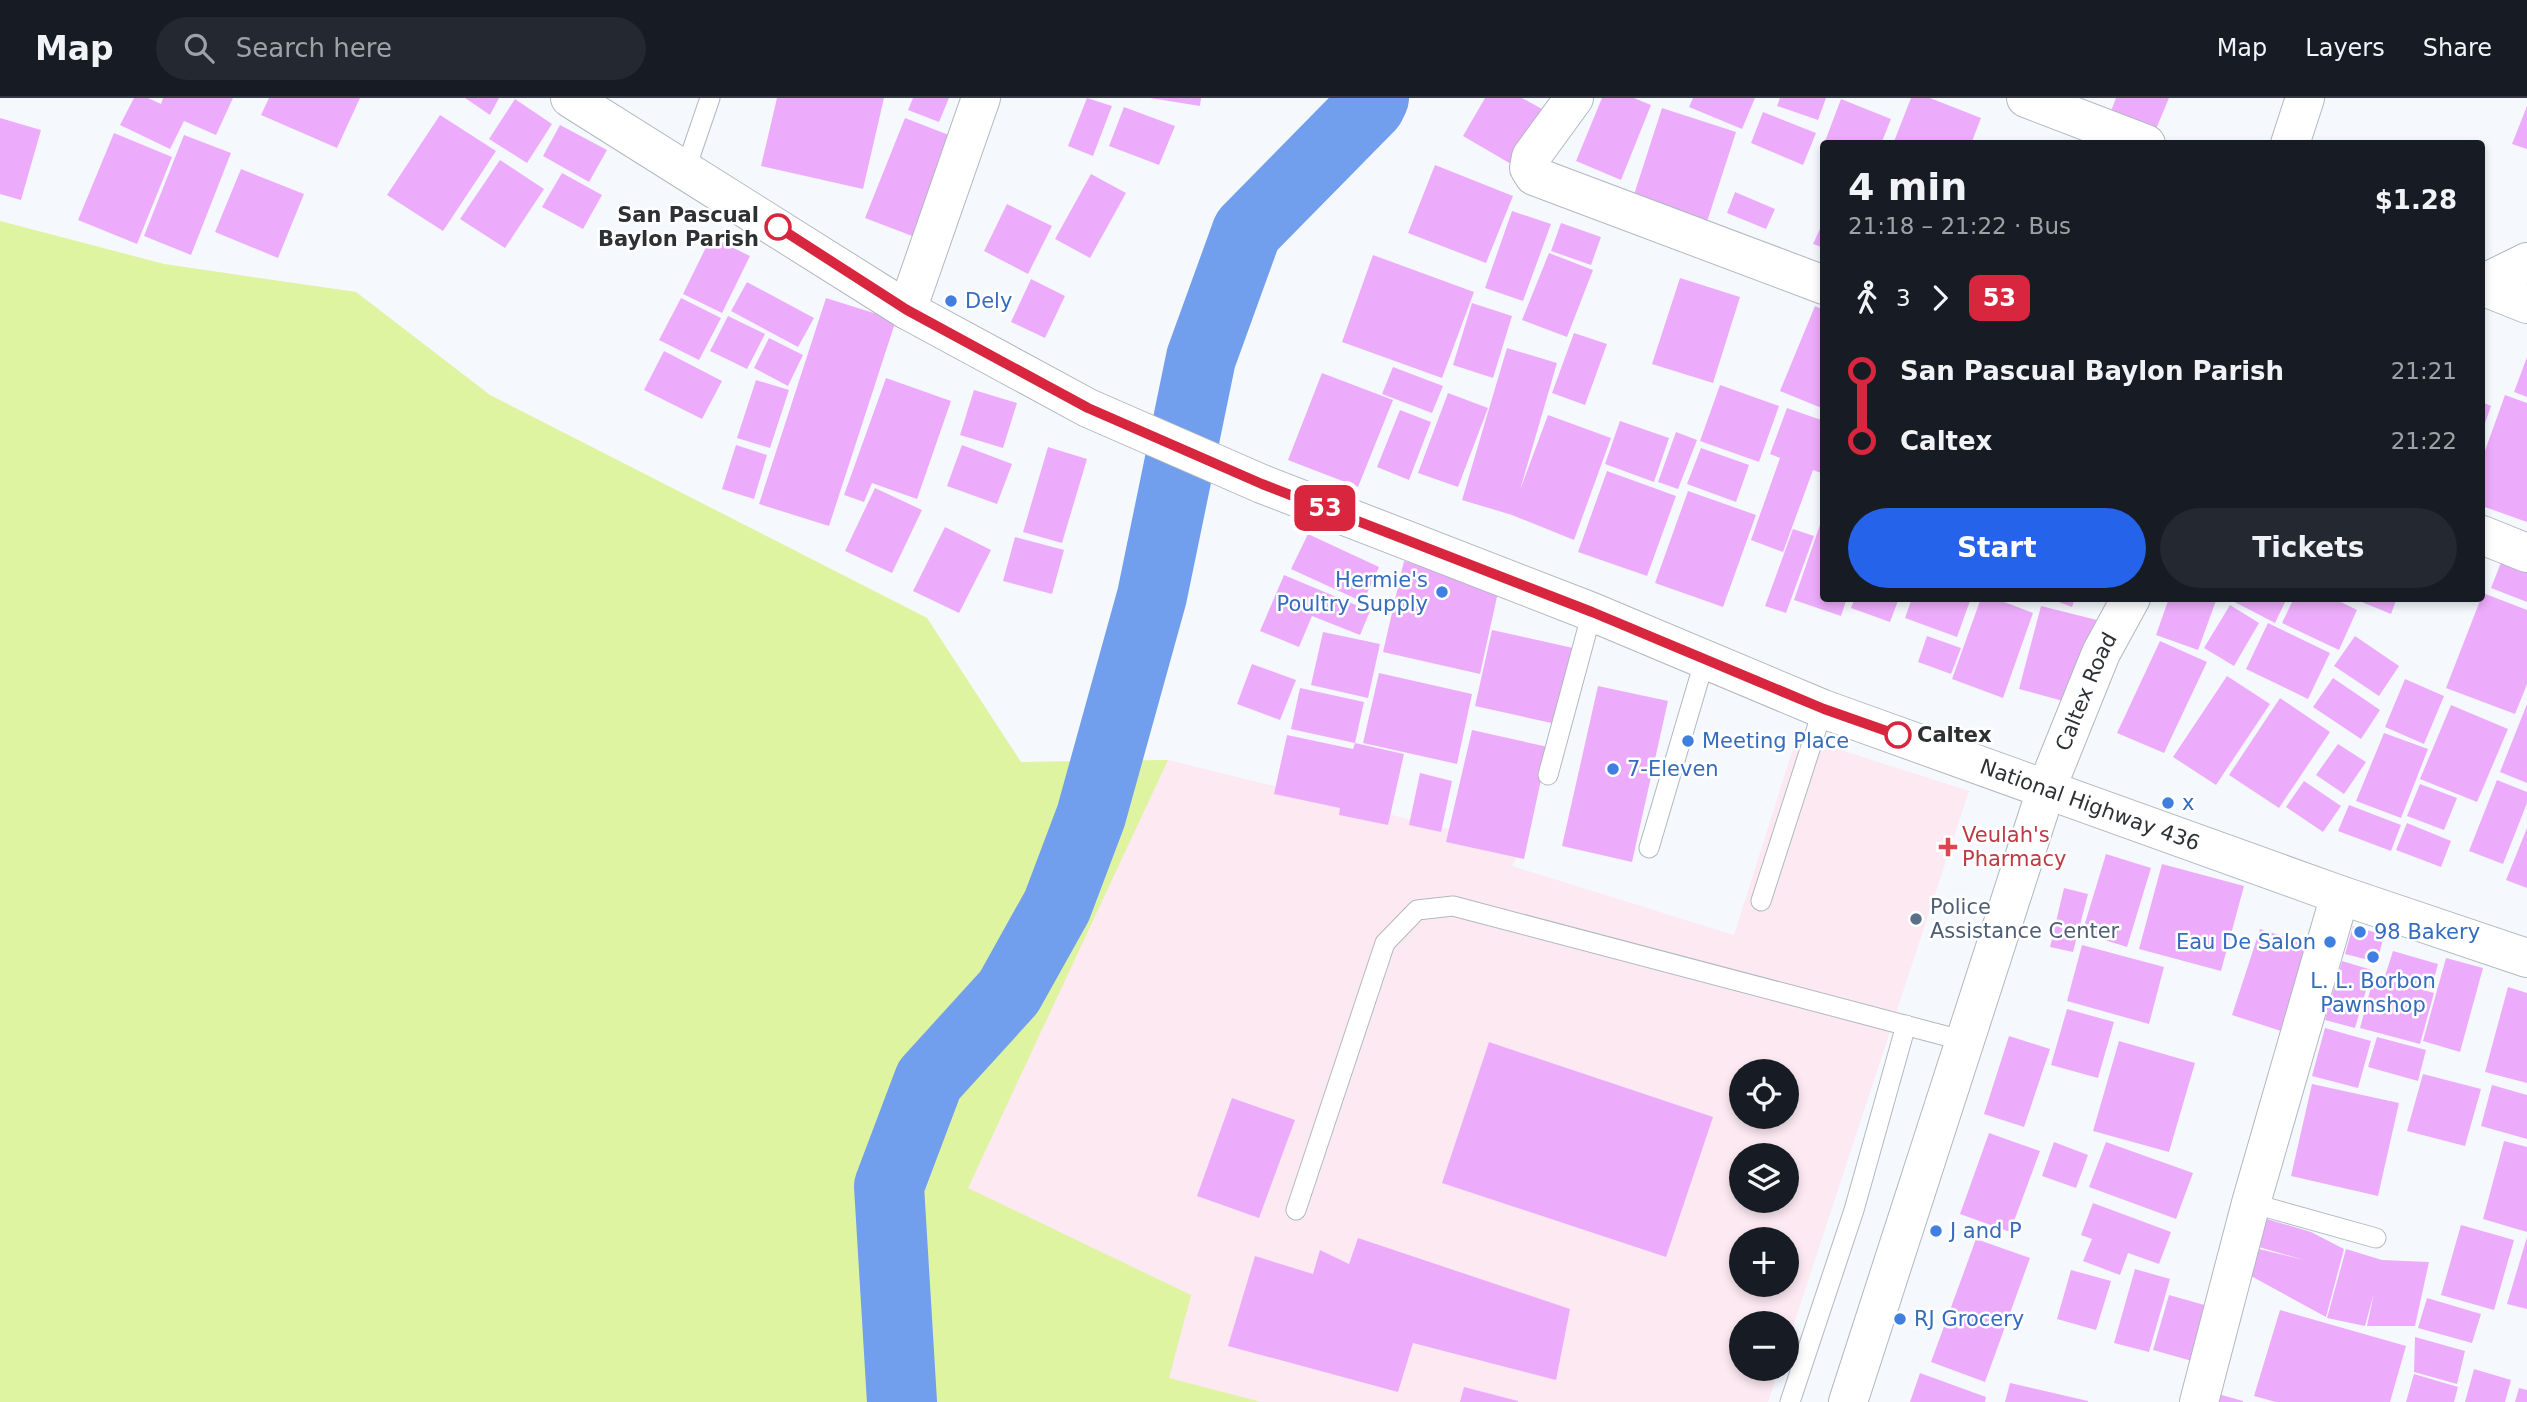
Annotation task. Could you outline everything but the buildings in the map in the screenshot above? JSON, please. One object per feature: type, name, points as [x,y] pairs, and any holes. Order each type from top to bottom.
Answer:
[{"type":"street","name":"National Highway 436","points":[[570,98],[907,310],[1088,408],[1262,484],[1592,612],[1824,709],[2340,895],[2527,958]]},
{"type":"street","points":[[907,310],[981,98]]},
{"type":"street","points":[[1574,98],[1531,157],[1529,169],[1534,176],[1820,283]]},
{"type":"street","points":[[2026,98],[2136,140]]},
{"type":"street","points":[[2291,140],[2305,98]]},
{"type":"street","points":[[2485,283],[2527,261]]},
{"type":"street","points":[[2485,286],[2527,304]]},
{"type":"street","points":[[2485,536],[2527,553]]},
{"type":"street","name":"Caltex Road","points":[[1848,1402],[2046,787],[2101,653],[2129,602]]},
{"type":"street","points":[[2199,1402],[2251,1203],[2340,895]]},
{"type":"lane","points":[[686,169],[710,98]]},
{"type":"lane","points":[[1548,775],[1592,612]]},
{"type":"lane","points":[[1648,848],[1705,659]]},
{"type":"lane","points":[[1761,901],[1824,709]]},
{"type":"lane","points":[[1296,1210],[1385,943],[1417,910],[1453,906],[1965,1041]]},
{"type":"lane","points":[[1790,1402],[1854,1210],[1906,1025]]},
{"type":"lane","points":[[2251,1203],[2376,1238]]},
{"type":"shaded area","points":[[0,221],[164,264],[356,292],[490,395],[927,618],[1021,762],[1168,760],[1522,847],[1512,866],[1734,935],[1797,736],[1969,791],[1798,1311],[1729,1311],[1729,1381],[1775,1381],[1768,1402],[0,1402]]},
{"type":"green space","points":[[0,221],[164,264],[356,292],[490,395],[927,618],[1021,762],[1168,760],[968,1188],[1191,1295],[1169,1378],[1261,1402],[0,1402]]},
{"type":"waterway","points":[[902,1402],[889,1186],[929,1080],[1009,992],[1057,906],[1091,816],[1152,596],[1201,358],[1247,231],[1370,106],[1374,98]]},
{"type":"bus line","name":"53","points":[[778,227],[907,310],[1088,408],[1262,484],[1592,612],[1824,709],[1898,735]]},
{"type":"place","name":"San Pascual Baylon Parish","points":[[778,227]]},
{"type":"place","name":"Dely","points":[[951,301]]},
{"type":"place","name":"Hermie's Poultry Supply","points":[[1442,592]]},
{"type":"place","name":"Caltex","points":[[1898,735]]},
{"type":"place","name":"Meeting Place","points":[[1688,741]]},
{"type":"place","name":"7-Eleven","points":[[1613,769]]},
{"type":"place","name":"x","points":[[2168,803]]},
{"type":"place","name":"Veulah's Pharmacy","points":[[1948,847]]},
{"type":"place","name":"Police Assistance Center","points":[[1916,919]]},
{"type":"place","name":"98 Bakery","points":[[2360,932]]},
{"type":"place","name":"Eau De Salon","points":[[2330,942]]},
{"type":"place","name":"L. L. Borbon Pawnshop","points":[[2373,957]]},
{"type":"place","name":"J and P","points":[[1936,1231]]},
{"type":"place","name":"RJ Grocery","points":[[1900,1319]]}]
